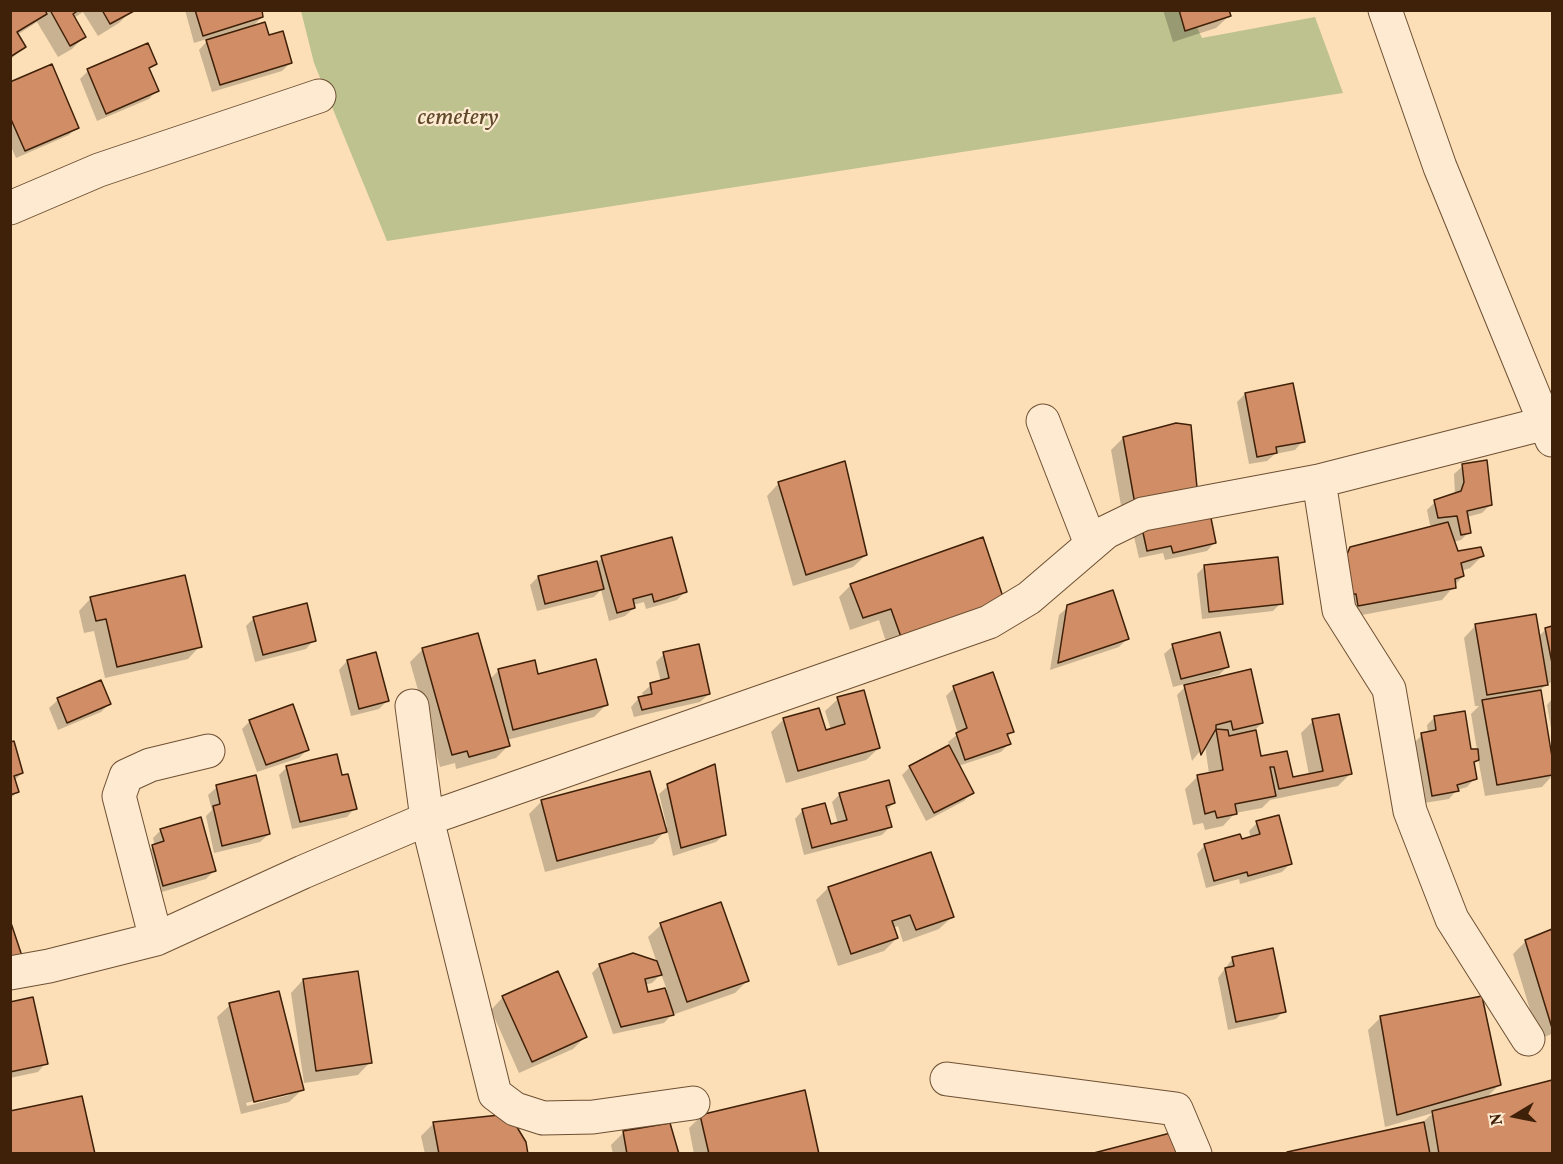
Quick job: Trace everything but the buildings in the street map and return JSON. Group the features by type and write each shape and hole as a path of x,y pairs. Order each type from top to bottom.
{"street":[{"path":"10,973 49,966 156,939 427,819 989,622 1029,597 1106,532 1143,514 1319,481 1549,431 1440,167 1385,10"},
{"path":"10,208 99,170 319,96"},
{"path":"1043,421 1090,544"},
{"path":"1319,481 1339,610 1389,689 1410,811 1452,919 1528,1039"},
{"path":"412,706 427,819 495,1094 515,1109 543,1118 593,1117 693,1103"},
{"path":"156,939 119,796 126,776 150,765 208,751"},
{"path":"947,1078 1176,1109 1195,1154"}],"green space":[{"name":"cemetery","path":"1189,10 1202,38 1315,17 1343,93 387,241 314,63 301,11"}]}
